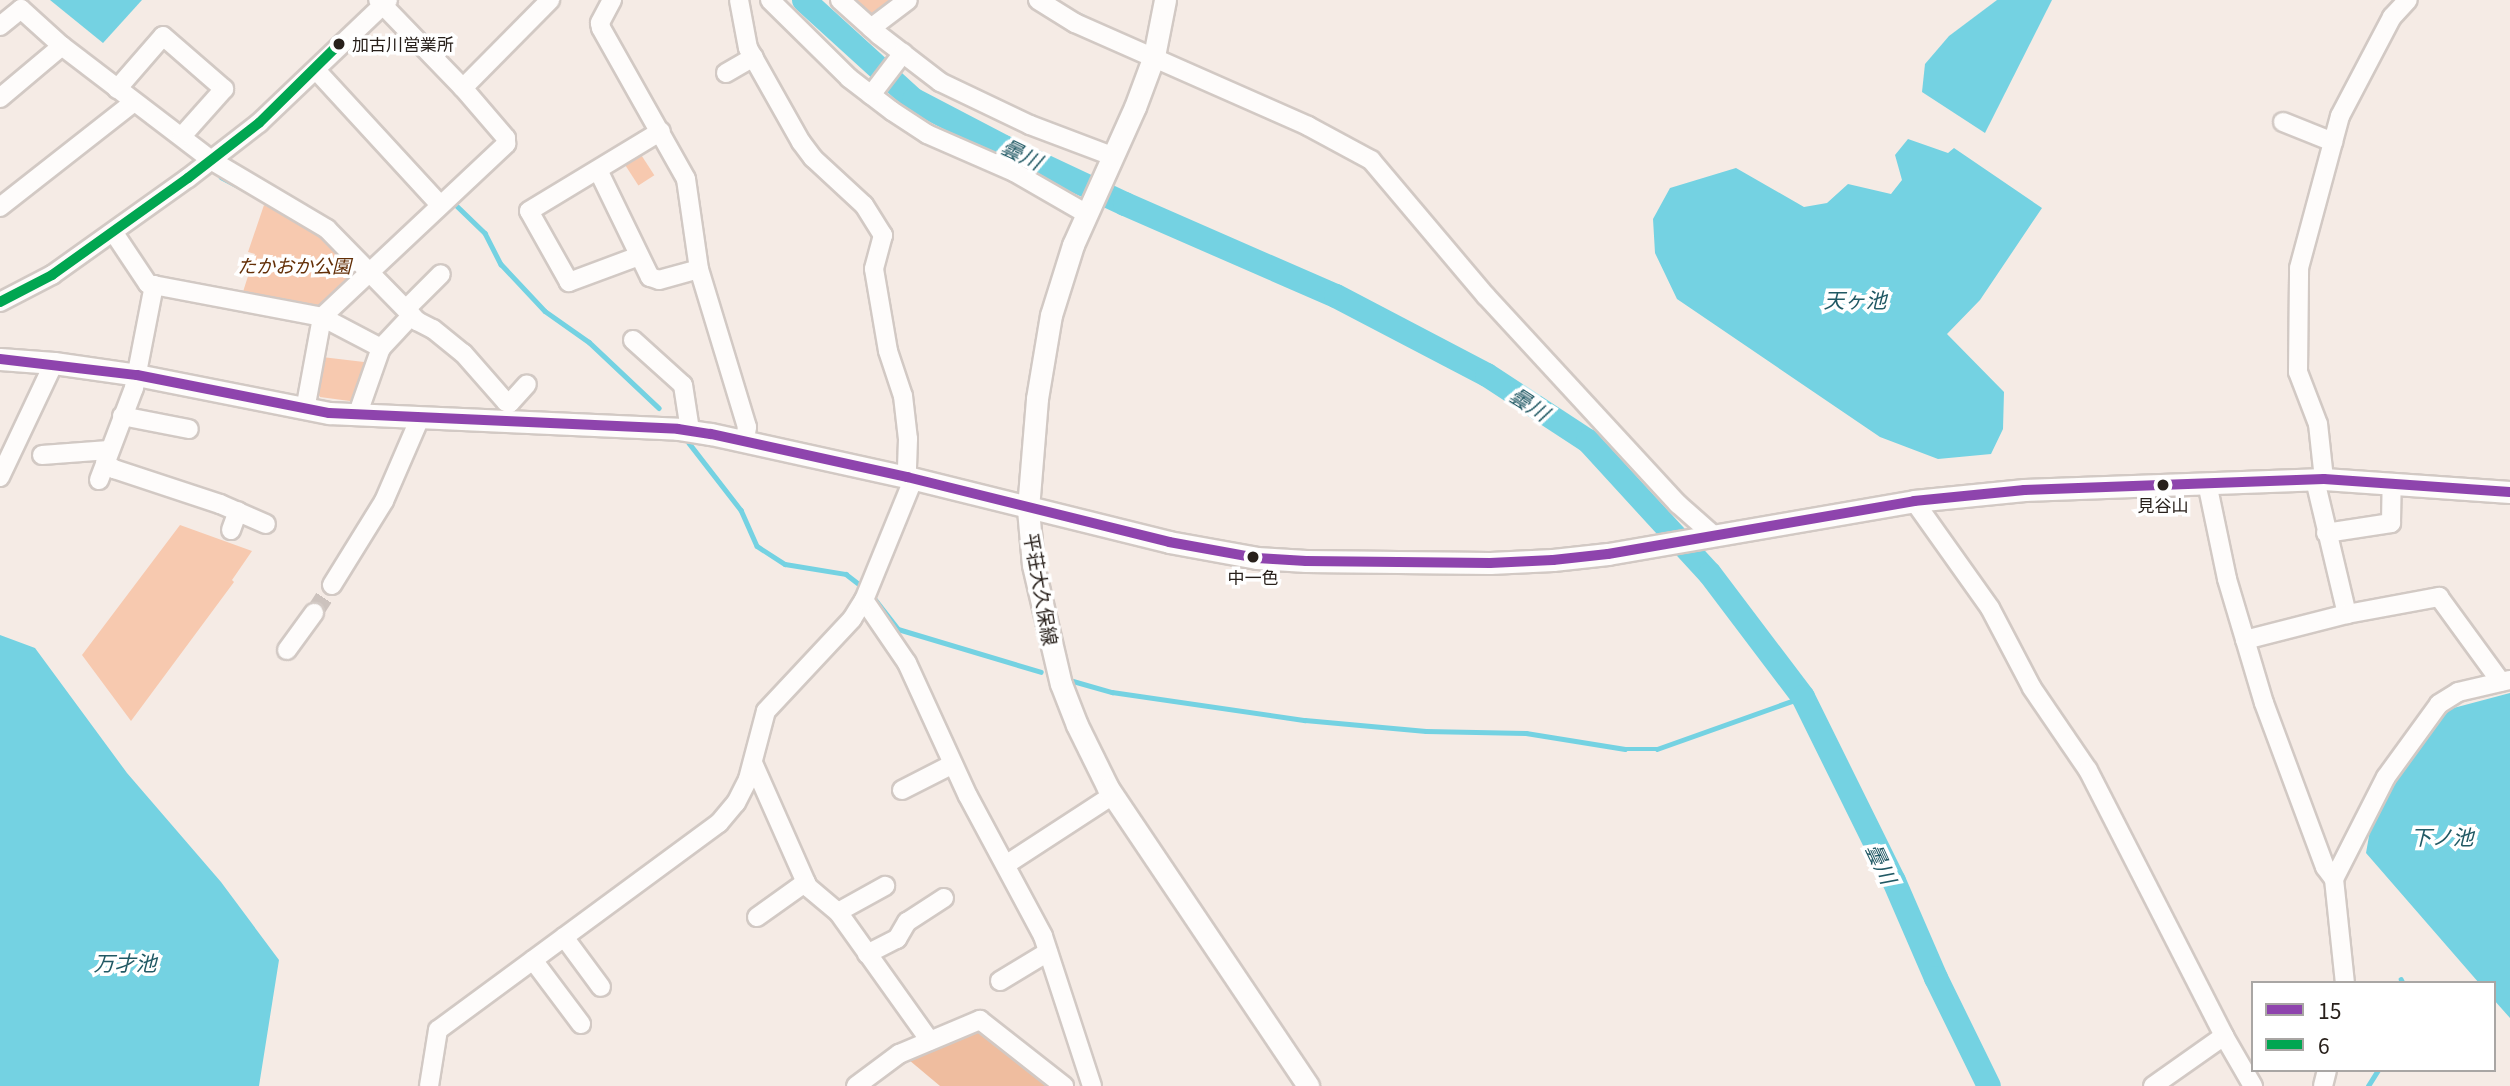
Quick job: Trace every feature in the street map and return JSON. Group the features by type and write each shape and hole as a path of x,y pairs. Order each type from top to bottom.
{"main road":[{"name":"平荘大久保線","path":"1164,0 1153,56 1073,245 1051,315 1037,398 1028,509 1033,565 1061,684 1077,725 1113,795 1308,1086"},
{"path":"0,359 54,362 137,375 305,410 357,416 690,430 910,478 1028,509 1206,550 1257,558 1306,561 1490,563 1553,560 1971,493 2320,480 2510,492"}],"street":[{"path":"463,88 550,0"},
{"path":"612,0 603,15 601,28 662,131 686,179 699,269 747,427 745,440"},
{"path":"429,1086 438,1030 719,823 736,803 753,763 766,711 852,619 864,600 910,478 903,396 888,351 874,269 883,235 864,205 813,158 748,48 739,0"},
{"path":"770,0 849,78 927,134 1014,172 1088,211"},
{"path":"840,0 940,82 965,96 1110,159"},
{"path":"871,28 908,0"},
{"path":"1038,0 1075,23 1308,126 1371,160 1486,296 1678,504 1713,535"},
{"path":"2347,614 2326,533 2320,480 2318,424 2298,372 2299,268 2340,116 2392,17 2408,0"},
{"path":"0,302 51,275 114,233 259,123 316,70 383,1 463,88 506,138 506,144 322,317 305,410"},
{"path":"0,26 21,9 62,46 211,160 327,229 409,312 463,354 506,402 510,403 527,384"},
{"path":"117,89 163,36 224,89 183,136"},
{"path":"0,98 62,46"},
{"path":"871,95 903,53"},
{"path":"726,73 754,57"},
{"path":"316,70 440,205"},
{"path":"0,207 134,102"},
{"path":"2283,121 2333,142"},
{"path":"639,256 569,282 528,211 662,131"},
{"path":"598,170 650,277 659,280 699,269"},
{"path":"114,233 148,284 322,317 380,348"},
{"path":"357,416 363,390 380,348 441,274"},
{"path":"104,464 137,375 154,285"},
{"path":"634,340 683,385 690,430"},
{"path":"0,477 54,362"},
{"path":"122,416 190,429"},
{"path":"332,585 384,501 420,418"},
{"path":"42,455 104,464 238,511 266,524"},
{"path":"2207,483 2227,579 2264,704 2325,867 2334,879 2345,981"},
{"path":"2326,533 2391,523 2392,484"},
{"path":"1914,501 1990,608 2032,688 2088,770 2224,1036 2253,1086"},
{"path":"231,530 238,511"},
{"path":"2245,640 2347,614 2439,597 2506,681 2458,692 2439,704 2386,777 2334,879"},
{"path":"856,1086 899,1054 980,1020 1065,1086 1090,1080 1048,952 1007,864 953,764 907,663 864,600"},
{"path":"287,650 313,613"},
{"path":"753,763 806,881 838,912 930,1041"},
{"path":"902,790 953,764"},
{"path":"1007,864 1113,795"},
{"path":"757,917 806,881"},
{"path":"838,912 885,886"},
{"path":"867,954 897,939 907,922 944,898"},
{"path":"564,937 601,987"},
{"path":"1000,981 1048,952"},
{"path":"533,960 581,1024"},
{"path":"2153,1086 2224,1036"}],"green space":[{"path":"845,0 888,0 894,8 873,23"},
{"path":"638,150 654,175 638,186 622,160"},
{"name":"たかおか公園","path":"264,205 322,235 358,273 323,307 315,309 242,295 255,254 248,252"},
{"path":"322,357 364,362 368,366 357,402 320,397 315,389"},
{"path":"180,525 252,551 232,580 234,582 131,721 82,655"}],"shaded area":[{"path":"971,1029 990,1033 1055,1086 940,1086 909,1060 912,1051"}],"water":[{"path":"50,0 142,0 103,43"},
{"path":"1997,0 2052,0 1985,133 1922,92 1925,64 1949,36"},
{"name":"天ヶ池","path":"1908,139 1948,153 1954,148 2042,208 1980,300 1947,334 2004,392 2003,429 1991,454 1938,459 1880,437 1677,299 1655,253 1653,219 1670,188 1736,168 1804,207 1827,203 1848,184 1891,194 1902,180 1895,155"},
{"name":"万才池","path":"0,635 35,648 127,773 221,882 279,960 259,1086 0,1086"},
{"name":"下ノ池","path":"2510,693 2510,1018 2496,1002 2496,981 2477,981 2366,853 2372,819 2424,737 2446,710"}],"waterway":[{"name":"曇川","path":"804,0 914,100 1004,147 1125,204 1336,296 1487,375 1588,441 1710,574 1803,697 1894,881 1936,978 1989,1086"},
{"path":"1067,9 1084,17"},
{"path":"221,177 245,190"},
{"path":"455,204 485,233 501,264 545,311 589,342 659,408"},
{"path":"689,443 741,510 757,546 785,564 846,574 860,585"},
{"path":"874,598 898,629 1041,672"},
{"path":"1073,681 1112,692 1305,720 1426,731 1526,733 1625,749 1657,749 1803,697"},
{"path":"2368,1086 2377,1072"}],"tunnel":[{"path":"314,613 332,585"}],"transit line":[{"name":"6","path":"0,302 52,275 188,178 259,123 339,44"},
{"name":"15","path":"0,359 137,375 329,413 678,429 711,434 907,477 1169,542 1257,558 1306,561 1490,563 1553,560 1608,554 1914,501 2024,490 2324,479 2510,492"}],"place":[{"name":"加古川営業所","path":"339,44"},
{"name":"見谷山","path":"2163,485"},
{"name":"中一色","path":"1253,557"}]}
